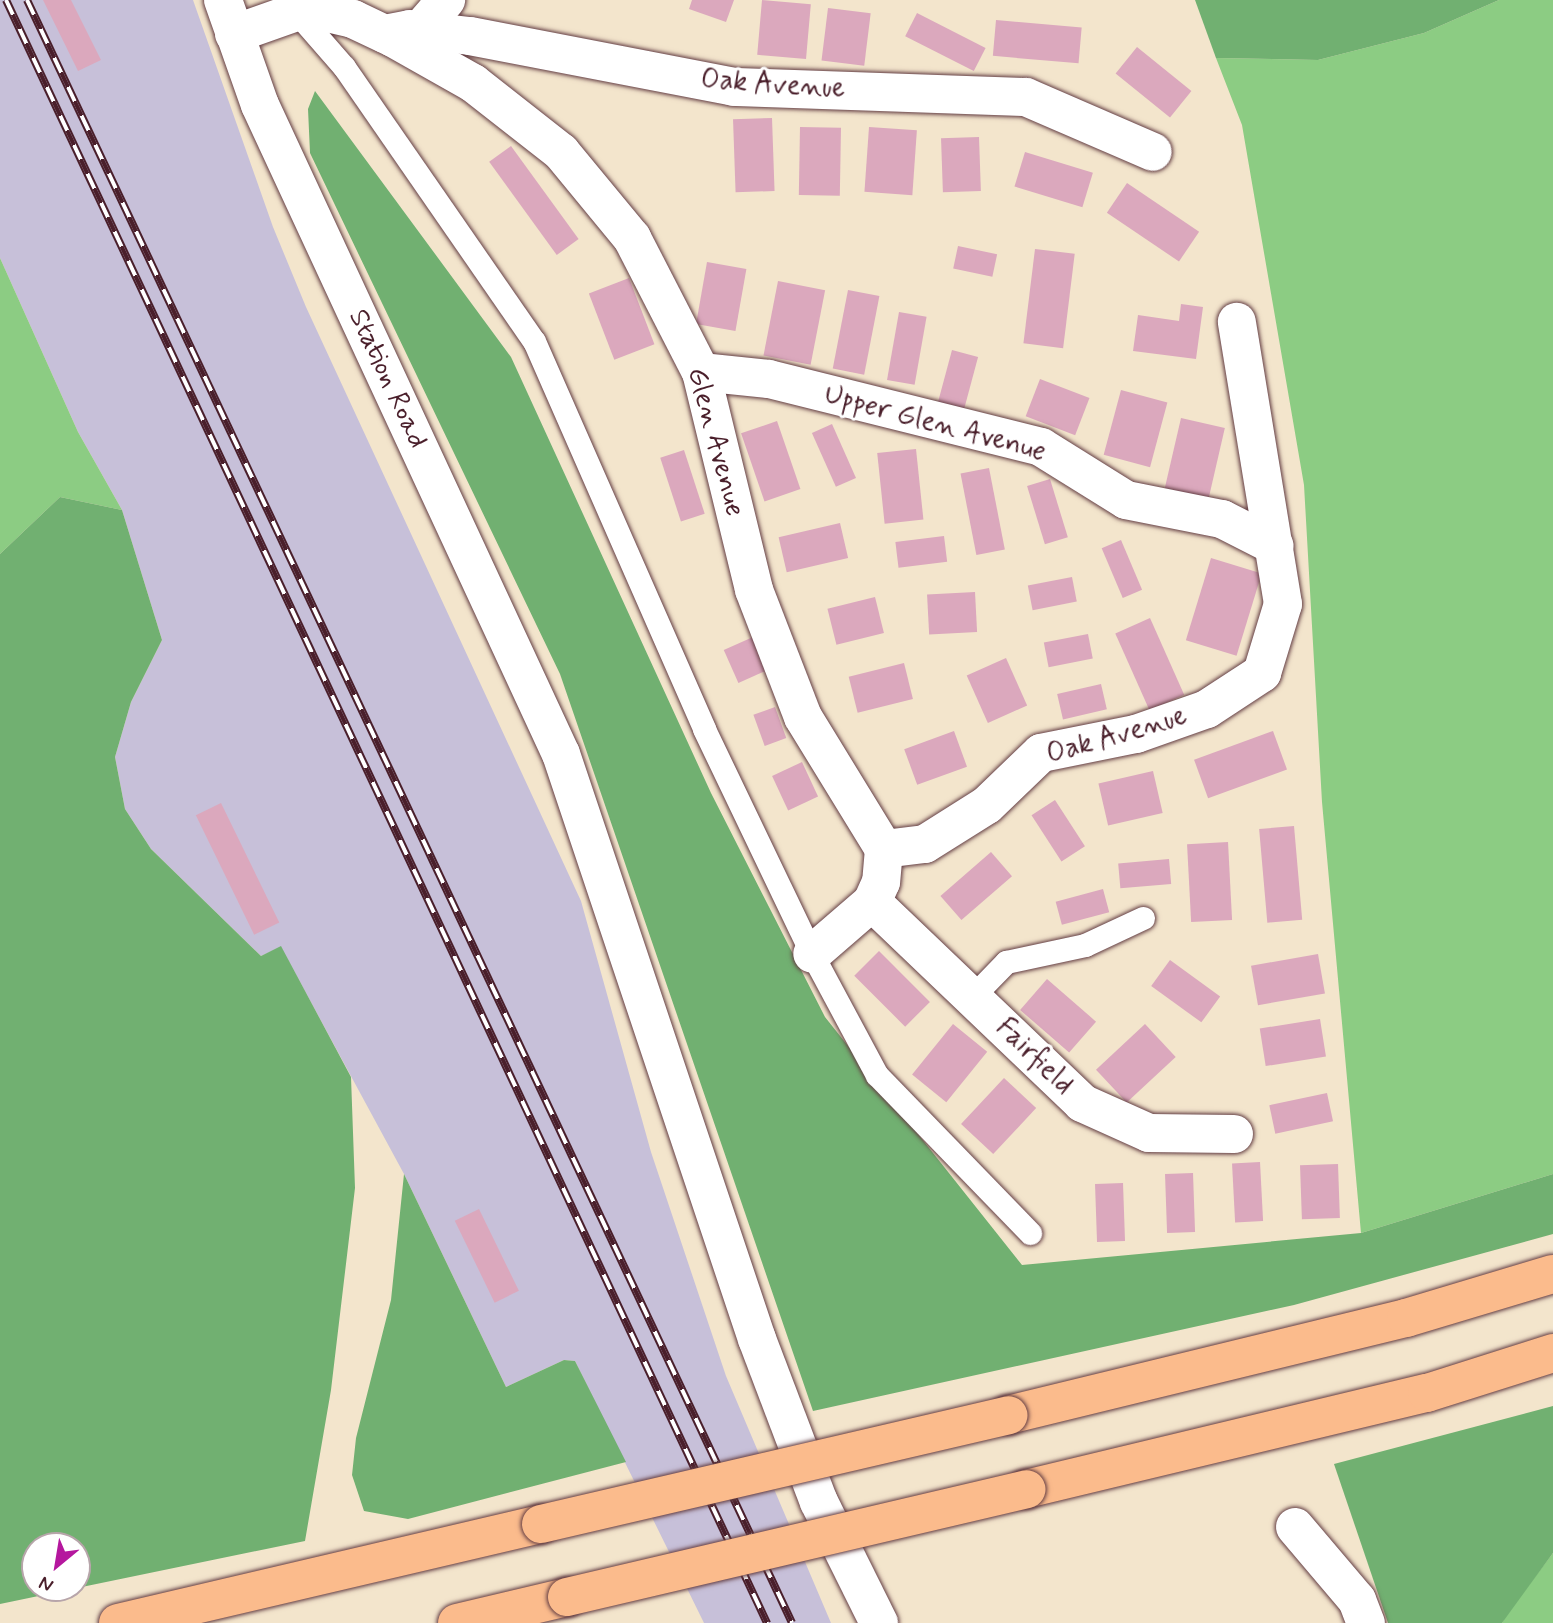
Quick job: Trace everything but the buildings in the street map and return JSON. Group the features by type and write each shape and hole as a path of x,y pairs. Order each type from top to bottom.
{"highway":[{"path":"118,1623 1008,1415 1406,1318 1553,1274"},
{"path":"457,1623 1427,1393 1553,1353"}],"street":[{"path":"403,32 446,0"},
{"name":"Glen Avenue","path":"228,17 296,12 353,19 403,32 561,152 632,238 701,372 754,590 803,717 884,849"},
{"name":"Station Road","path":"228,17 260,105 561,754 757,1339 819,1502 879,1623"},
{"name":"Oak Avenue","path":"403,32 470,36 734,87 1026,97 1153,152"},
{"name":"Oak Avenue","path":"884,849 925,844 987,805 1041,753 1136,734 1207,709 1262,673 1283,604 1237,322"},
{"name":"Upper Glen Avenue","path":"701,372 769,379 1041,447 1126,499 1222,519 1275,546"},
{"path":"812,954 872,902 881,882 884,849"},
{"name":"Fairfield","path":"872,902 1082,1103 1149,1133 1234,1133"},
{"path":"1295,1527 1357,1600 1366,1623"}],"lane":[{"path":"296,12 344,67 534,341 704,729 812,954 877,1075 1030,1233"},
{"path":"972,997 1006,962 1085,945 1143,918"}],"shaded area":[{"path":"0,0 193,0 273,227 306,307 581,901 651,1152 726,1376 831,1623 704,1623 575,1361 564,1360 506,1387 404,1174 281,947 261,956 151,849 125,809 115,757 131,702 162,640 122,510 78,432 0,258"}],"green space":[{"path":"1195,0 1499,0 1424,33 1318,60 1216,58"},
{"path":"1499,0 1553,0 1553,1174 1361,1233 1322,802 1304,485 1242,125 1216,58 1318,60 1424,33"},
{"path":"315,91 511,357 711,793 825,1017 1022,1265 1361,1233 1553,1174 1553,1234 1294,1305 813,1411 560,674 310,153 308,109"},
{"path":"0,258 78,432 122,510 60,497 0,554"},
{"path":"60,497 122,510 162,640 131,702 115,757 125,809 151,849 261,956 281,946 351,1077 355,1188 331,1390 305,1541 91,1585 91,1532 21,1532 21,1600 0,1604 0,554"},
{"path":"404,1174 506,1387 564,1360 575,1361 626,1462 408,1519 364,1511 352,1475 356,1438 391,1300"},
{"path":"1553,1406 1553,1553 1502,1623 1388,1623 1334,1464"},
{"path":"1553,1553 1553,1623 1502,1623 1506,1615"}],"railway":[{"path":"6,0 767,1623"},
{"path":"27,0 792,1623"}]}
